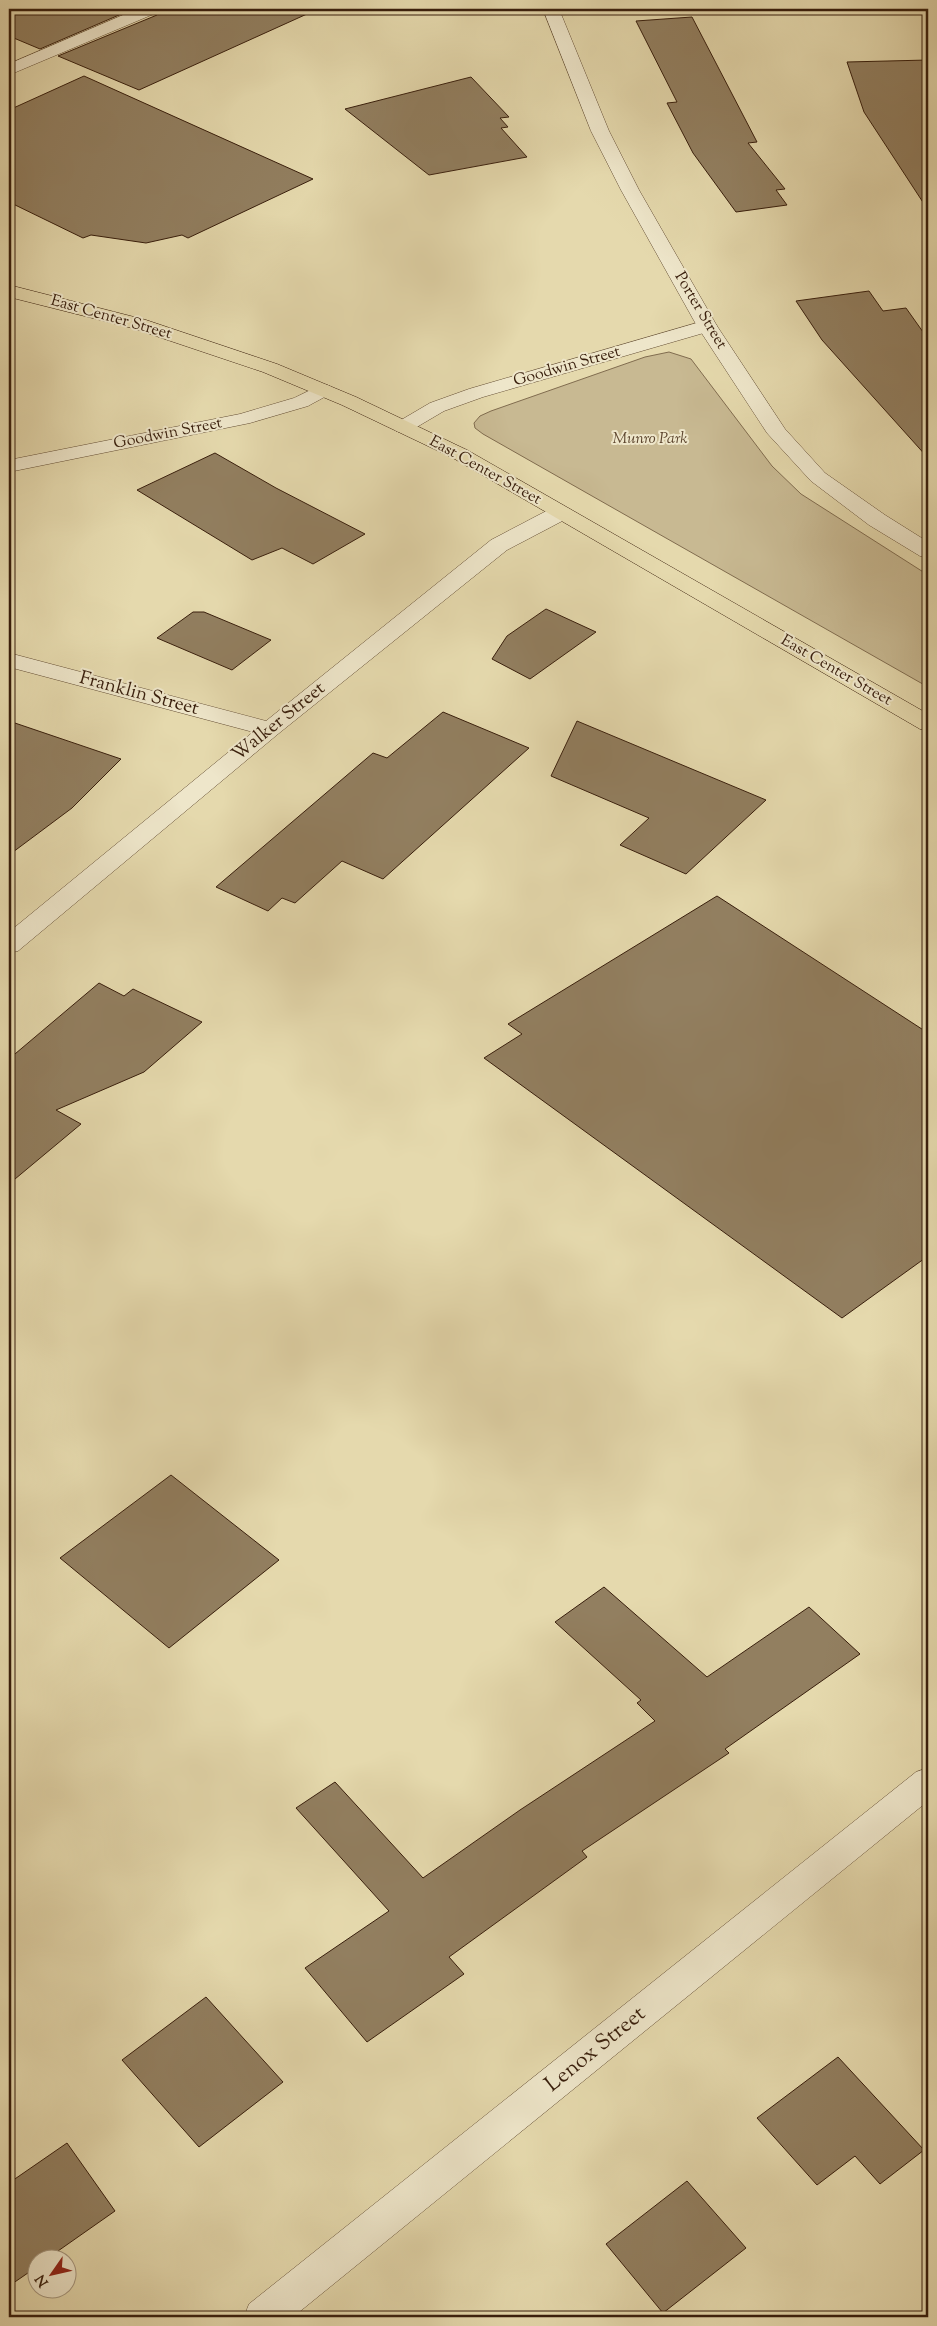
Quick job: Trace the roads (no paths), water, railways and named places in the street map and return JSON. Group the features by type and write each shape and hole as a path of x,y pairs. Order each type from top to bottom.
{"main road":[{"name":"East Center Street","path":"9,291 139,324 270,368 403,427 460,454 928,724"}],"street":[{"path":"9,70 150,9"},
{"name":"Porter Street","path":"551,9 600,131 630,190 707,326 777,433 818,477 878,520 928,551"},
{"name":"Goodwin Street","path":"403,427 437,407 476,393 707,326"},
{"name":"Goodwin Street","path":"9,466 243,419 302,402 323,390"},
{"name":"Walker Street","path":"9,945 270,729 499,545 560,513"},
{"name":"Franklin Street","path":"9,660 270,729"},
{"name":"Lenox Street","path":"263,2317 928,1782"}],"park label":[{"name":"Munro Park","path":"650,439"}]}
